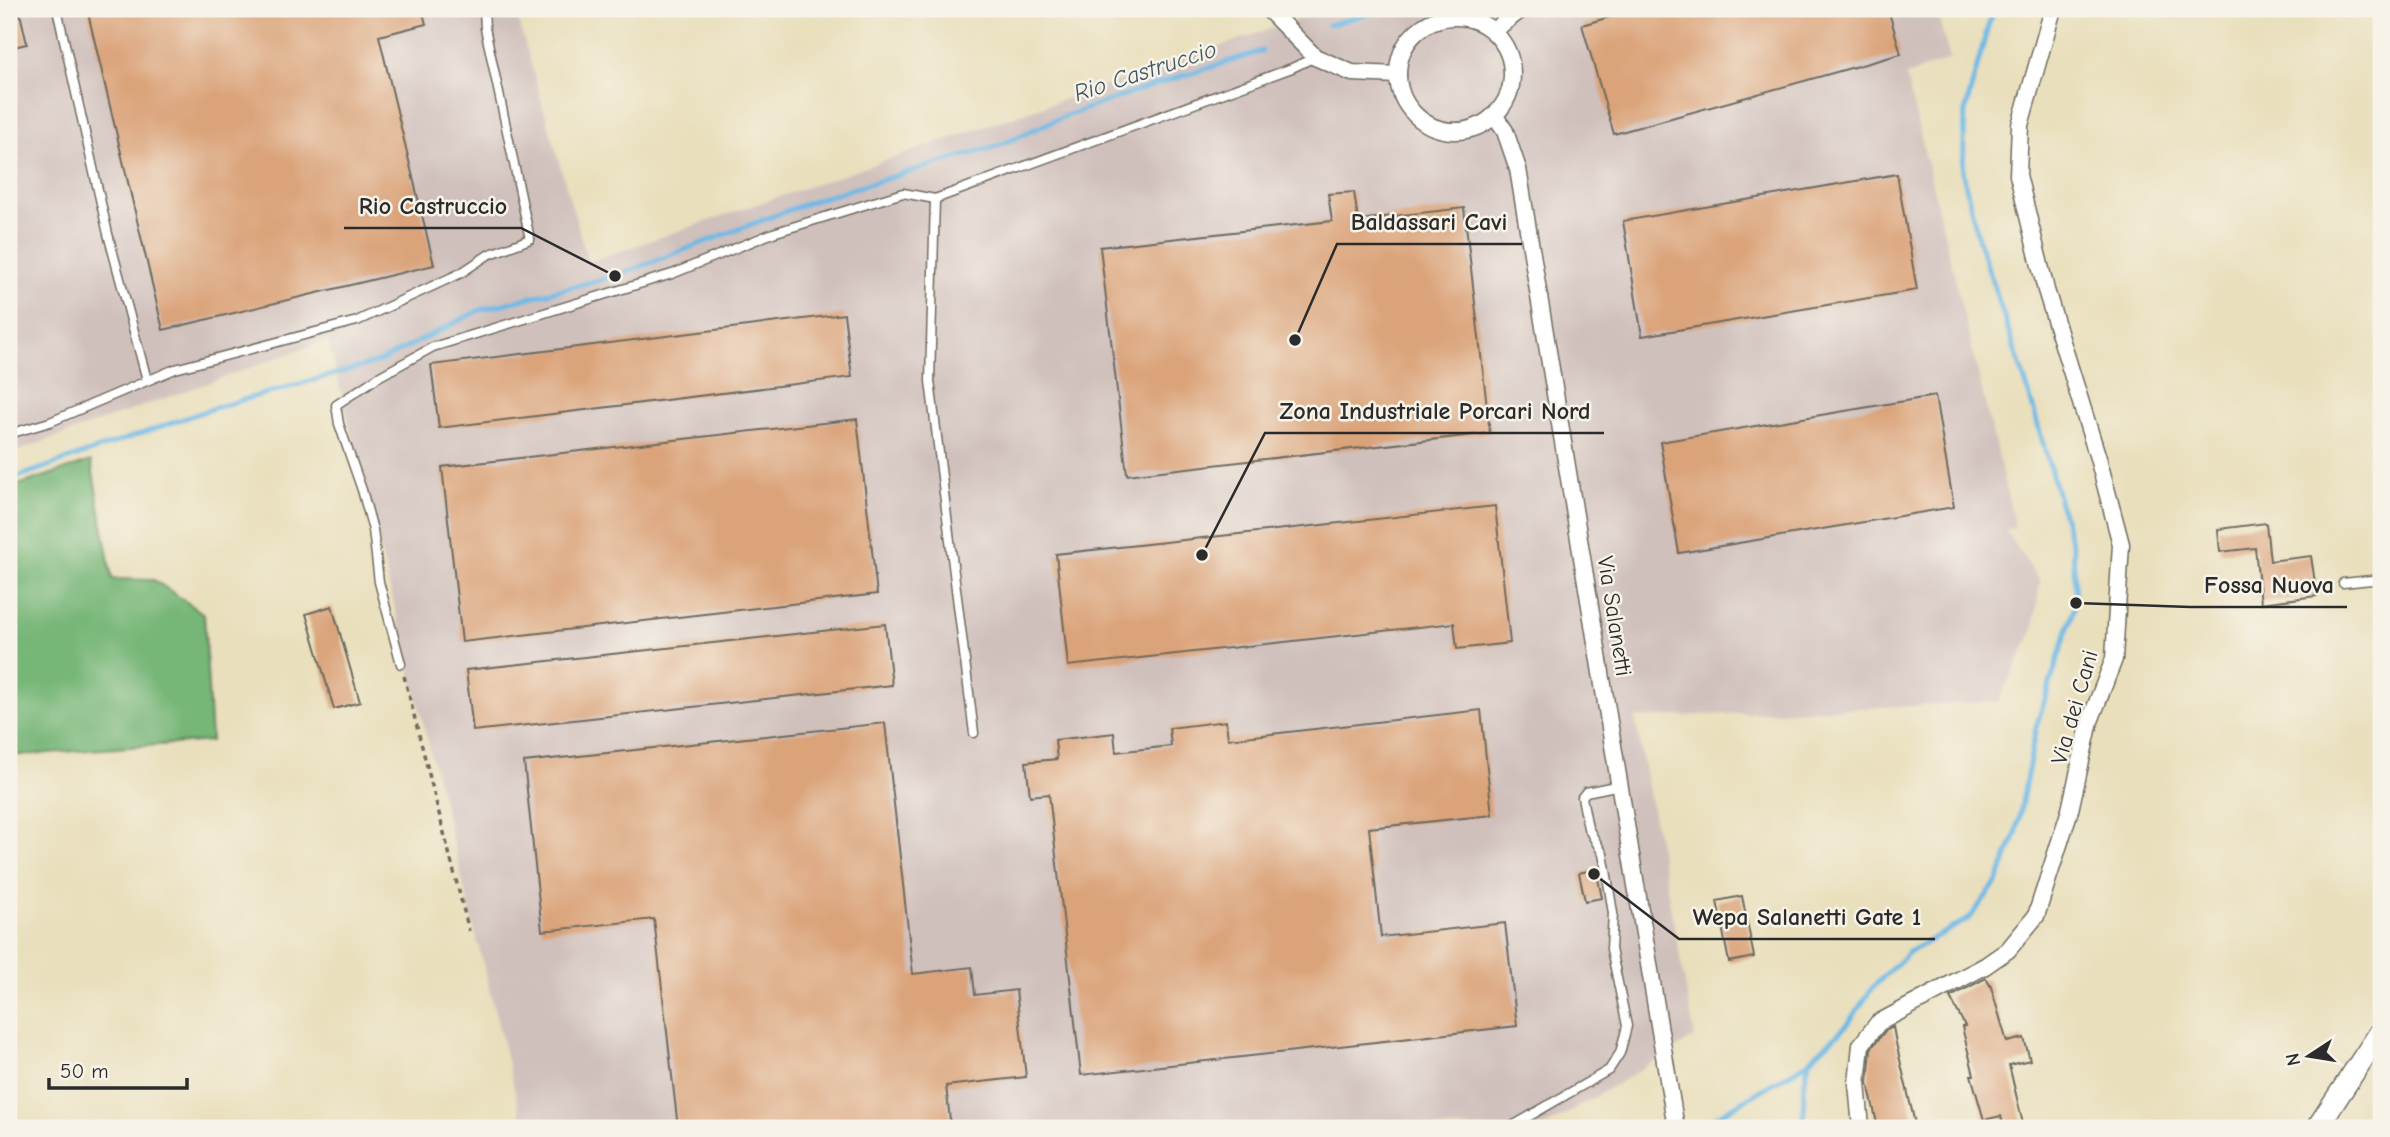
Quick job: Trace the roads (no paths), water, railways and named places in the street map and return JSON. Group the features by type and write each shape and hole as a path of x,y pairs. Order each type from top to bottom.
{"main road":[{"path":"2316,1128 2381,1031"}],"street":[{"path":"1268,9 1315,57 1352,73 1398,75"},
{"path":"1493,32 1522,9"},
{"name":"Via dei Cani","path":"1861,1128 1857,1083 1861,1045 1878,1023 1984,966 2008,950 2036,916 2070,810 2090,722 2113,659 2121,544 2098,458 2046,290 2018,175 2020,125 2053,9"},
{"path":"1459,17 1477,21 1493,32 1505,46 1511,64 1511,82 1506,100 1494,115 1479,126 1461,131 1442,130 1425,122 1410,110 1401,93 1398,75 1401,56 1409,40 1423,27 1440,19 1459,17"},
{"name":"Via Salanetti","path":"1494,115 1505,131 1518,169 1676,1128"}],"lane":[{"path":"57,9 108,234 147,380"},
{"path":"9,434 50,422 175,369 357,321 461,273 488,255 530,239 485,28 484,9"},
{"path":"401,664 379,582 373,530 339,424 337,405 380,376 433,346 671,274 773,233 903,193 935,199 1292,68 1315,57"},
{"path":"935,199 930,381 975,733"},
{"path":"2343,583 2381,579"},
{"path":"1508,1128 1609,1070 1620,1054 1627,1026 1611,949 1612,913 1608,883 1603,854 1588,828 1582,797 1586,792 1620,785"}],"waterway":[{"name":"Rio Castruccio","path":"1328,25 1385,9"},
{"path":"1804,1128 1804,1085 1809,1061 1847,1025 1873,987 1909,952 1970,918 1998,880 2016,834 2036,727 2076,603 2073,549 2028,390 1978,238 1963,173 1965,112 1991,15 1995,9"},
{"name":"Rio Castruccio","path":"9,480 214,408 378,362 480,310 615,276 821,198 997,146 1060,118 1262,51"},
{"path":"1697,1128 1809,1062"}],"place":[{"name":"Rio Castruccio","path":"615,276"},
{"name":"Baldassari Cavi","path":"1295,340"},
{"name":"Zona Industriale Porcari Nord","path":"1202,555"},
{"name":"Fossa Nuova","path":"2076,603"},
{"name":"Wepa Salanetti Gate 1","path":"1594,874"}]}
